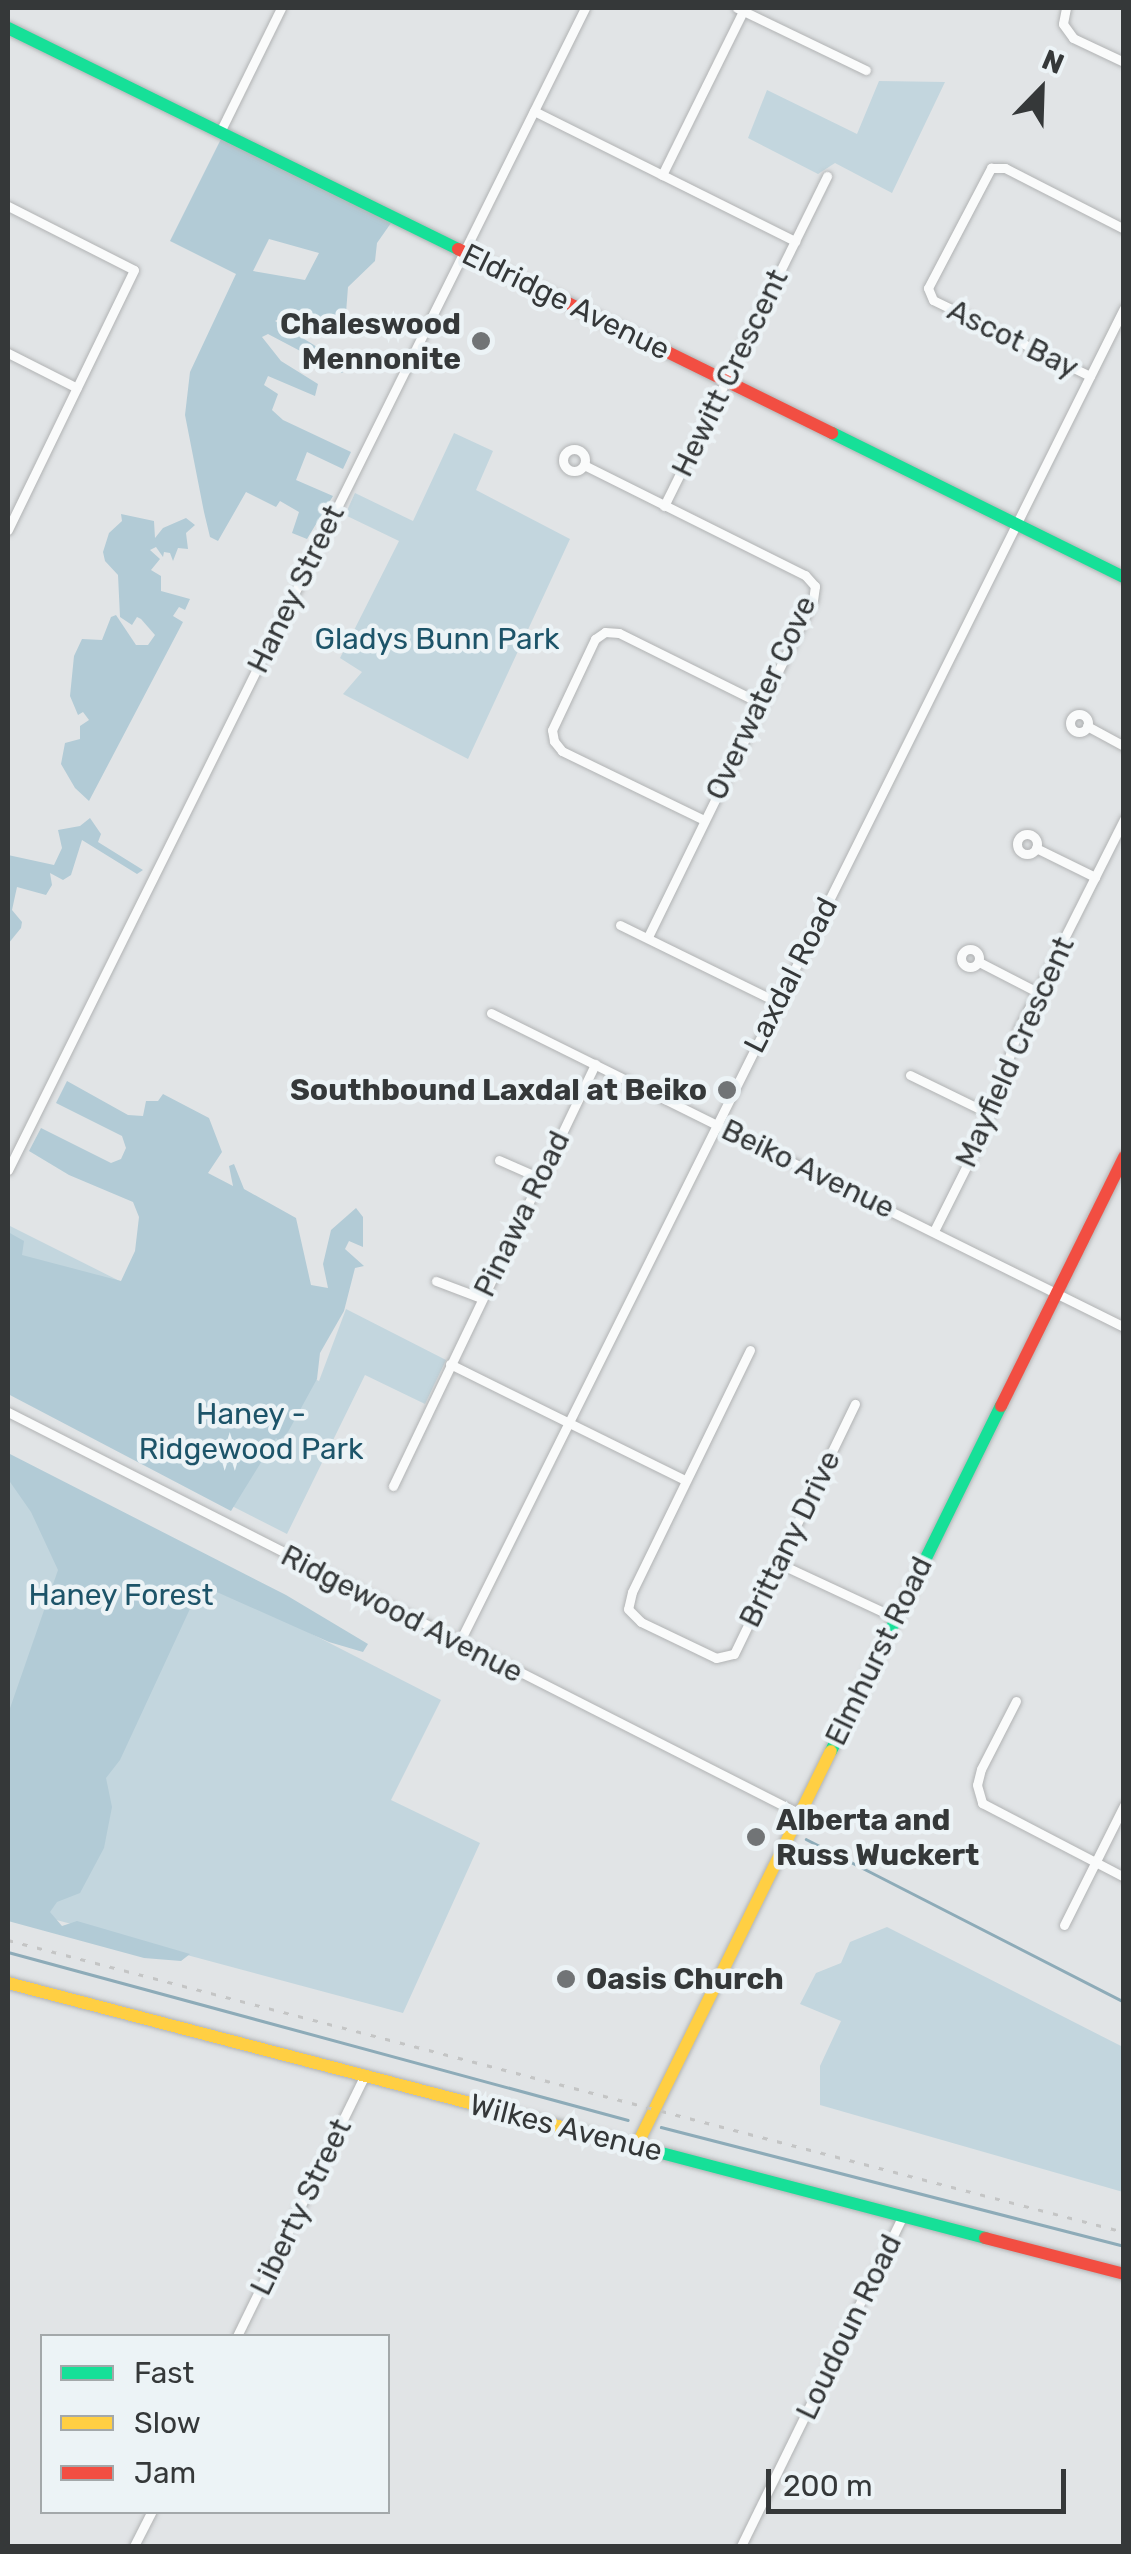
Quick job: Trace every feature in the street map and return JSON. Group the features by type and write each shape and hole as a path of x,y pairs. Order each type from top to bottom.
{"street":[{"path":"220,132 281,8"},
{"name":"Haney Street","path":"8,1170 585,8"},
{"path":"1066,8 1063,24 1073,38 1124,62"},
{"path":"662,175 740,9 866,70"},
{"name":"Eldridge Avenue","path":"8,28 1124,577"},
{"name":"Hewitt Crescent","path":"534,111 795,241"},
{"name":"Ascot Bay","path":"1090,376 933,300 928,288 983,175 991,168 1005,168 1124,229"},
{"name":"Hewitt Crescent","path":"664,506 828,176"},
{"path":"8,206 134,270 8,530"},
{"name":"Laxdal Road","path":"460,1643 1124,308"},
{"path":"8,353 77,388"},
{"name":"Overwater Cove","path":"584,465 805,576 815,586 813,600 648,936"},
{"path":"704,820 562,751 554,741 552,730 595,640 606,632 619,632 762,704"},
{"path":"1087,726 1124,746"},
{"name":"Mayfield Crescent","path":"934,1231 990,1114 1020,1028 1124,819"},
{"path":"1036,848 1095,877"},
{"path":"620,925 777,1002"},
{"path":"979,962 1037,992"},
{"name":"Beiko Avenue","path":"491,1013 1124,1327"},
{"name":"Pinawa Road","path":"393,1486 595,1064"},
{"path":"910,1076 990,1114"},
{"name":"Elmhurst Road","path":"637,2146 1124,1157"},
{"path":"500,1160 540,1178"},
{"path":"436,1280 481,1298"},
{"name":"Brittany Drive","path":"750,1350 632,1592 632,1615 704,1654 727,1658 740,1644 856,1404"},
{"path":"450,1364 685,1480"},
{"name":"Ridgewood Avenue","path":"8,1412 798,1813"},
{"path":"778,1563 896,1618"},
{"path":"1016,1701 981,1769 977,1786 982,1803 1124,1877"},
{"path":"1064,1925 1124,1806"},
{"name":"Wilkes Avenue","path":"8,1983 1124,2274"},
{"name":"Liberty Street","path":"238,2334 364,2077"},
{"name":"Loudoun Road","path":"741,2546 904,2216"},
{"path":"134,2546 150,2514"}],"green space":[{"path":"879,81 945,82 892,193 835,163 818,174 748,138 767,90 857,134"},
{"path":"223,135 391,223 377,243 375,261 348,287 346,313 333,328 302,314 288,313 275,321 348,366 342,373 268,334 262,337 281,361 318,384 315,396 268,376 264,385 278,394 272,410 283,420 351,452 343,469 307,452 296,480 333,496 307,539 292,533 299,512 280,501 276,507 246,492 218,541 210,537 185,415 190,372 236,274 170,241","holes":["269,239 319,253 305,280 253,271"]},
{"name":"Gladys Bunn Park","path":"454,433 493,451 476,490 570,539 468,759 343,694 362,672 340,658 399,541 345,515 355,493 413,521"},
{"path":"121,514 154,521 155,538 163,528 186,518 195,525 186,533 188,549 178,548 173,561 170,553 164,552 163,557 156,547 150,550 160,559 151,570 161,576 161,591 190,599 185,610 179,607 173,616 183,622 89,801 75,788 61,764 65,743 80,739 80,726 89,720 83,712 78,715 70,696 74,656 82,639 102,640 111,617 116,615 136,645 148,645 155,635 141,619 137,617 132,625 120,617 118,575 105,561 103,552 109,533 122,521"},
{"path":"90,818 101,834 98,842 143,870 137,874 82,840 71,875 63,880 50,873 52,885 46,895 17,887 12,910 22,922 8,944 8,855 54,865 62,848 58,830 80,826"},
{"path":"67,1081 128,1115 143,1116 146,1101 158,1101 163,1094 209,1118 222,1152 208,1173 233,1186 229,1166 234,1164 244,1189 296,1218 311,1285 328,1288 323,1264 331,1230 356,1208 363,1217 363,1247 349,1241 345,1249 364,1266 355,1268 344,1311 320,1353 317,1379 288,1432 279,1441 276,1438 231,1511 8,1394 8,1232 24,1241 22,1255 121,1281 135,1251 139,1217 133,1202 69,1175 29,1151 41,1128 111,1163 121,1159 126,1148 122,1136 56,1103"},
{"name":"Haney - Ridgewood Park","path":"8,1225 319,1381 346,1309 446,1360 425,1404 365,1375 287,1534 8,1392"},
{"name":"Haney Forest","path":"8,1453 286,1595 368,1644 363,1652 329,1642 201,1585 120,1760 106,1778 112,1807 104,1848 80,1893 57,1902 50,1912 62,1926 77,1921 190,1954 181,1961 144,1958 8,1921 8,1714 58,1570 31,1512 8,1479"},
{"path":"8,1479 441,1700 391,1800 480,1843 403,2013 8,1907"},
{"path":"887,1927 1123,2047 1123,2192 820,2105 820,2066 841,2021 800,2004 816,1973 841,1963 850,1942"}],"waterway":[{"path":"806,1839 1124,2002"},
{"path":"8,1952 628,2120"},
{"path":"661,2127 1124,2246"}],"railway":[{"path":"8,1940 1124,2232"}],"traffic: fast":[{"path":"8,28 458,249"},
{"path":"832,433 1124,577"},
{"path":"831,1751 1001,1406"},
{"path":"612,2140 985,2238"}],"traffic: slow":[{"path":"637,2145 831,1751"},
{"path":"8,1983 612,2140"}],"traffic: jam":[{"path":"458,249 832,433"},
{"path":"1001,1406 1124,1157"},
{"path":"985,2238 1124,2274"}],"place":[{"name":"Chaleswood Mennonite","path":"481,341"},
{"name":"Southbound Laxdal at Beiko","path":"727,1090"},
{"name":"Alberta and Russ Wuckert","path":"756,1837"},
{"name":"Oasis Church","path":"566,1979"}]}
